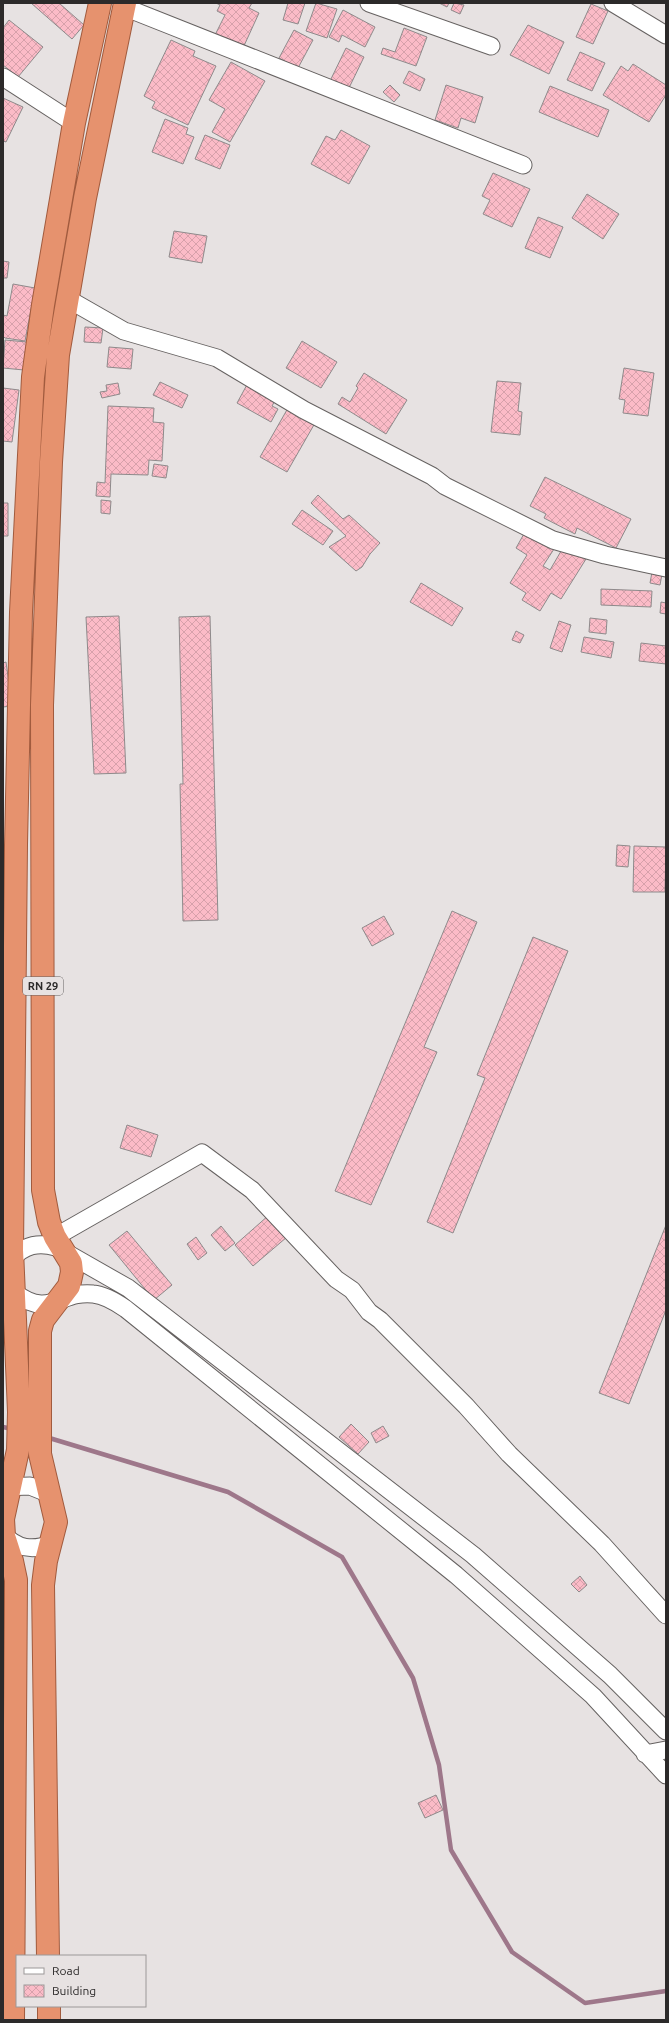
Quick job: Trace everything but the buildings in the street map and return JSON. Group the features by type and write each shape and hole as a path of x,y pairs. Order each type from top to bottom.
{"highway":[{"name":"RN 29","path":"13,2020 9,1855 16,1580 12,1560 4,1535 4,1510 7,1487 18,1450 19,1412 12,1259 21,620 33,377 43,305 74,123 100,3"},
{"name":"RN 29","path":"48,1955 43,1585 46,1561 56,1522 40,1454 40,1331 43,1320 49,1310 58,1302 69,1286 72,1272 71,1263 59,1244 44,1206 42,1190 42,705 50,484 57,371 68,299 86,198 125,5"},
{"path":"48,2007 49,2020"}],"street":[{"path":"369,3 491,46"},
{"path":"613,3 666,34"},
{"path":"125,5 522,165"},
{"path":"3,77 74,123"},
{"path":"68,299 124,331 218,358 304,410 432,476 444,486 553,540 605,555 666,568"},
{"path":"12,1259 18,1253 32,1245 59,1244 202,1153 252,1190 336,1278 352,1290 369,1312 380,1320 466,1406 509,1454 602,1544 666,1615"},
{"path":"59,1244 128,1288 473,1555 610,1675 666,1730"},
{"path":"14,1292 30,1302 40,1304 58,1302 75,1295 93,1294 111,1299 126,1309 456,1575 593,1696 666,1775"},
{"path":"7,1487 30,1486 50,1494"},
{"path":"4,1535 12,1543 21,1547 32,1549 51,1544"},
{"path":"645,1754 666,1750"}],"waterway":[{"path":"3,1427 12,1429"},
{"path":"46,1437 228,1492 342,1557 413,1678 439,1765 451,1850 512,1952 585,2003 666,1991"}]}
